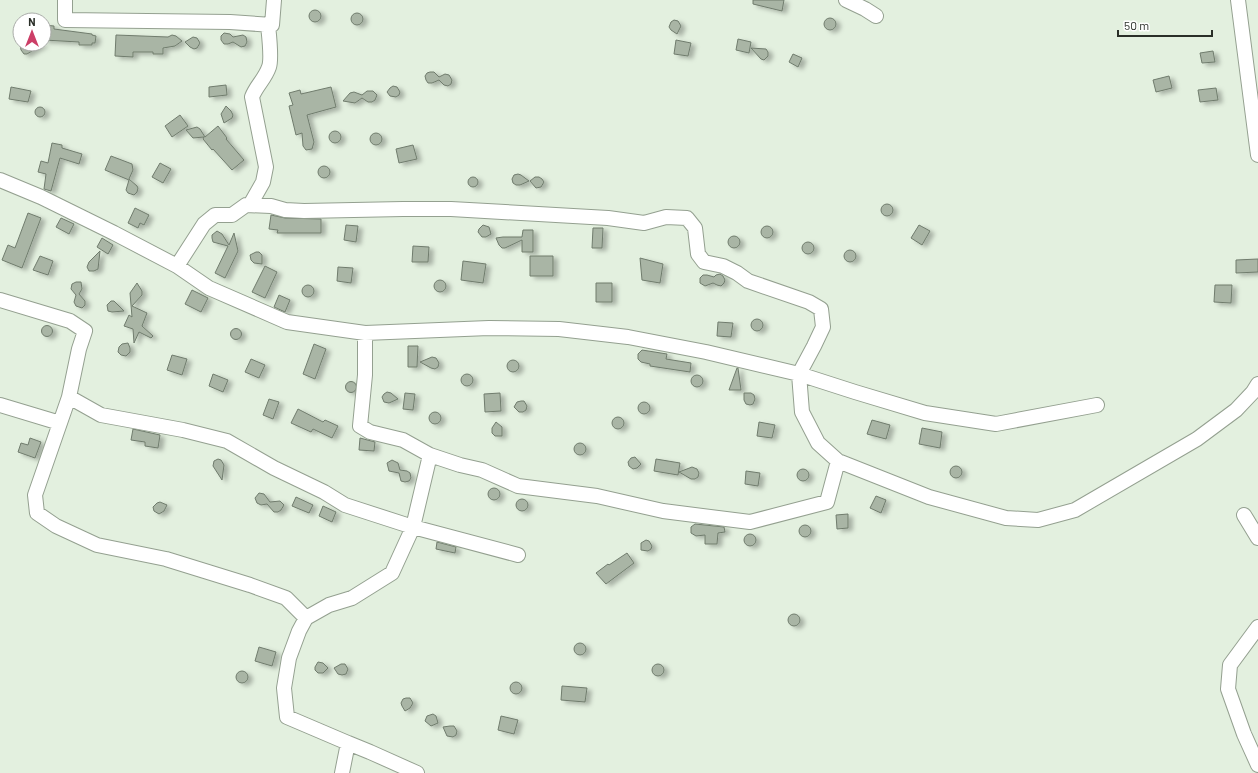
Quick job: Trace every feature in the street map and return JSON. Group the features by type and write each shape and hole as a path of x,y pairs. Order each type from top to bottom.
{"street":[{"path":"65,0 65,20 230,22 268,25 272,25 274,0"},
{"path":"846,0 876,16"},
{"path":"1238,0 1252,72 1258,155"},
{"path":"250,205 263,182 266,167 252,97 254,89 262,81 270,66 268,25"},
{"path":"0,180 41,197 178,266 209,288 287,322 365,332 489,328 560,329 628,337 706,352 799,374 925,413 996,424 1097,405"},
{"path":"178,266 204,224 215,215 232,215 246,205 271,206 285,210 304,211 451,209 608,218 644,223 666,217 687,218 695,228 698,254 704,262 723,266 737,273 748,281 809,302 821,309 823,327 799,374 802,412 818,443 838,461 929,497 1006,518 1038,520 1075,510 1197,439 1236,410 1253,392 1258,384"},
{"path":"0,300 70,321 85,331 79,349 69,397 36,495 37,512 56,526 97,545 166,559 250,585 286,598 306,618"},
{"path":"365,332 365,375 360,426 370,432 403,440 430,455 460,465 482,470 518,486 597,496 663,511 750,522 827,502 838,461"},
{"path":"69,397 101,415 183,430 227,441 274,468 324,492 345,505 413,527 518,554"},
{"path":"0,405 60,423"},
{"path":"417,773 287,717 284,688 289,658 299,631 306,618 329,604 352,598 392,573 413,527 430,455"},
{"path":"1244,516 1258,538"},
{"path":"1258,627 1230,665 1228,689 1244,734 1258,765"},
{"path":"342,773 348,743"}],"building":[{"path":"753,0 784,0 782,11 753,4"},
{"path":"315,10 319,12 321,16 319,20 315,22 311,20 309,16 311,12"},
{"path":"357,13 361,15 363,19 361,23 357,25 353,23 351,19 353,15"},
{"path":"830,18 834,20 836,24 834,28 830,30 826,28 824,24 826,20"},
{"path":"674,20 678,21 681,26 677,34 669,27 671,22"},
{"path":"52,26 54,26 54,29 92,34 96,36 95,43 92,43 92,45 79,45 79,42 52,40"},
{"path":"224,33 230,34 233,37 243,35 246,37 247,42 245,46 241,47 233,42 224,44 221,40 221,36"},
{"path":"116,35 168,37 172,35 176,36 182,41 175,46 163,48 163,54 153,54 153,52 133,52 133,57 115,56"},
{"path":"193,37 197,38 200,43 197,48 194,49 185,42"},
{"path":"738,39 751,42 749,53 736,50"},
{"path":"676,40 691,43 688,56 674,54"},
{"path":"751,48 766,49 768,56 764,60 761,59"},
{"path":"1213,51 1215,62 1202,63 1200,53"},
{"path":"22,52 30,52 27,54 24,54"},
{"path":"793,54 802,58 798,67 789,62"},
{"path":"430,72 434,72 439,77 445,74 449,75 452,80 451,84 448,86 444,85 439,80 428,83 425,76"},
{"path":"1169,76 1172,88 1156,92 1153,80"},
{"path":"226,85 227,95 209,97 209,87"},
{"path":"393,86 397,87 400,92 396,97 390,96 387,92"},
{"path":"11,87 31,91 28,102 9,99"},
{"path":"331,87 336,107 307,115 314,142 312,149 306,150 303,146 302,133 296,135 289,106 293,105 289,93 300,90 301,94"},
{"path":"1216,88 1218,100 1200,102 1198,90"},
{"path":"367,91 373,91 377,95 375,100 372,102 368,102 362,98 355,103 343,101 350,93 354,92 362,95"},
{"path":"226,106 233,115 232,118 224,123 221,114"},
{"path":"38,107 42,107 44,108 44,116 38,117 35,114 35,110"},
{"path":"180,115 188,126 172,137 165,126"},
{"path":"218,126 227,138 226,139 244,160 232,170 213,149 212,150 203,139 204,137 193,138 186,130 197,127 205,137"},
{"path":"335,131 339,133 341,137 339,141 335,143 331,141 329,137 331,133"},
{"path":"376,133 380,135 382,139 380,143 376,145 372,143 370,139 372,135"},
{"path":"52,143 62,145 62,148 82,154 79,164 60,158 51,191 44,189 46,174 38,172 41,161 48,163"},
{"path":"413,145 417,159 399,163 396,149"},
{"path":"111,156 132,164 133,170 129,179 138,188 134,195 128,193 126,190 129,180 105,170"},
{"path":"160,163 171,169 163,183 152,177"},
{"path":"324,166 328,168 330,172 328,176 324,178 320,176 318,172 320,168"},
{"path":"518,174 529,181 516,185 513,183 512,179 514,175"},
{"path":"471,177 475,177 477,178 477,186 471,187 468,184 468,180"},
{"path":"535,177 539,177 544,182 541,187 536,188 530,181"},
{"path":"887,204 891,206 893,210 891,214 887,216 883,214 881,210 883,206"},
{"path":"135,208 149,215 144,225 140,223 138,228 128,223"},
{"path":"28,213 41,218 22,268 2,260 8,245 15,248"},
{"path":"271,215 285,218 321,219 321,233 277,233 278,230 269,229"},
{"path":"61,218 74,224 69,234 56,227"},
{"path":"346,225 358,226 356,242 344,240"},
{"path":"483,225 489,227 491,234 486,237 482,237 478,232"},
{"path":"919,225 930,231 922,245 911,238"},
{"path":"767,226 771,228 773,232 771,236 767,238 763,236 761,232 763,228"},
{"path":"593,228 603,228 602,248 592,248"},
{"path":"523,230 533,230 533,252 522,252 522,240 505,248 502,248 499,245 496,238 522,237"},
{"path":"217,231 222,234 229,245 234,233 238,251 225,278 215,273 228,246 213,242 212,235"},
{"path":"734,236 738,238 740,242 738,246 734,248 730,246 728,242 730,238"},
{"path":"102,238 113,245 108,254 97,247"},
{"path":"808,242 812,244 814,248 812,252 808,254 804,252 802,248 804,244"},
{"path":"413,246 429,247 428,262 412,262"},
{"path":"850,250 854,252 856,256 854,260 850,262 846,260 844,256 846,252"},
{"path":"100,251 98,269 89,271 87,267 89,262"},
{"path":"259,252 262,255 262,264 254,263 251,260 250,255"},
{"path":"40,256 53,261 48,275 33,270"},
{"path":"530,256 553,256 553,276 530,276"},
{"path":"640,258 663,264 660,283 642,280"},
{"path":"1258,259 1258,272 1236,273 1236,260"},
{"path":"463,261 486,264 483,283 461,280"},
{"path":"265,266 277,272 265,298 252,292"},
{"path":"338,267 353,268 351,283 337,281"},
{"path":"720,274 725,280 721,286 713,283 705,286 700,283 700,278 703,275 714,277"},
{"path":"440,280 444,282 446,286 444,290 440,292 436,290 434,286 436,282"},
{"path":"81,282 82,289 79,294 85,301 85,305 82,308 76,306 74,302 76,295 71,289 72,284"},
{"path":"137,283 142,291 142,295 132,306 147,313 142,326 153,336 151,338 139,332 134,343 133,329 124,326 129,315 132,317 130,293"},
{"path":"596,283 612,283 612,302 596,302"},
{"path":"308,285 312,287 314,291 312,295 308,297 304,295 302,291 304,287"},
{"path":"1215,285 1232,285 1231,303 1214,302"},
{"path":"192,290 208,298 201,312 185,304"},
{"path":"279,295 290,300 285,312 274,307"},
{"path":"111,301 114,301 124,311 108,311 107,305"},
{"path":"757,319 761,321 763,325 761,329 757,331 753,329 751,325 753,321"},
{"path":"718,322 733,323 731,337 717,336"},
{"path":"47,325 51,327 53,331 51,335 47,337 43,335 41,331 43,327"},
{"path":"236,328 240,330 242,334 240,338 236,340 232,338 230,334 232,330"},
{"path":"128,343 130,352 126,356 121,355 118,352 119,347 122,344"},
{"path":"314,344 326,349 315,379 303,374"},
{"path":"408,346 418,346 417,367 408,367"},
{"path":"642,350 667,354 666,359 691,363 690,372 650,366 650,364 641,362 638,359 638,354"},
{"path":"172,355 187,359 182,375 167,370"},
{"path":"432,357 436,358 439,363 438,367 435,369 420,362"},
{"path":"251,359 265,365 259,378 245,372"},
{"path":"513,360 517,362 519,366 517,370 513,372 509,370 507,366 509,362"},
{"path":"737,368 741,390 729,390"},
{"path":"213,374 228,380 223,392 209,386"},
{"path":"467,374 471,376 473,380 471,384 467,386 463,384 461,380 463,376"},
{"path":"697,375 701,377 703,381 701,385 697,387 693,385 691,381 693,377"},
{"path":"349,382 353,382 355,383 355,391 349,392 346,389 346,385"},
{"path":"387,392 391,393 398,399 389,403 384,402 382,397"},
{"path":"405,393 415,394 413,410 403,409"},
{"path":"500,393 501,411 485,412 484,394"},
{"path":"744,393 751,393 754,395 755,399 753,404 746,404 744,400"},
{"path":"269,399 279,402 273,419 263,415"},
{"path":"524,401 527,406 526,410 519,412 514,407 517,402"},
{"path":"644,402 648,404 650,408 648,412 644,414 640,412 638,408 640,404"},
{"path":"298,409 323,422 325,420 338,426 332,438 313,429 311,432 291,423"},
{"path":"435,412 439,414 441,418 439,422 435,424 431,422 429,418 431,414"},
{"path":"618,417 622,419 624,423 622,427 618,429 614,427 612,423 614,419"},
{"path":"872,420 890,425 886,439 867,434"},
{"path":"496,422 502,427 502,436 495,436 492,433 492,428"},
{"path":"759,422 775,425 772,438 757,436"},
{"path":"922,428 942,432 940,448 919,444"},
{"path":"133,429 160,435 158,448 145,446 145,442 131,440"},
{"path":"30,438 41,442 35,458 18,452 21,443 28,445"},
{"path":"360,438 375,442 374,451 359,450"},
{"path":"580,443 584,445 586,449 584,453 580,455 576,453 574,449 576,445"},
{"path":"635,457 641,464 637,468 633,469 629,466 628,462 631,458"},
{"path":"218,459 221,460 224,465 222,480 213,466 214,461"},
{"path":"656,459 680,463 678,475 654,471"},
{"path":"392,460 398,463 400,470 410,473 411,478 409,481 401,481 399,473 389,471 387,463"},
{"path":"956,466 960,468 962,472 960,476 956,478 952,476 950,472 952,468"},
{"path":"692,467 697,469 699,473 698,477 695,479 691,479 679,472"},
{"path":"803,469 807,471 809,475 807,479 803,481 799,479 797,475 799,471"},
{"path":"746,471 760,473 758,486 745,484"},
{"path":"494,488 498,490 500,494 498,498 494,500 490,498 488,494 490,490"},
{"path":"259,493 264,494 270,502 280,501 284,505 281,510 274,512 267,504 261,505 257,503 255,498"},
{"path":"876,496 886,500 881,513 870,508"},
{"path":"296,497 313,505 309,513 292,506"},
{"path":"522,499 526,501 528,505 526,509 522,511 518,509 516,505 518,501"},
{"path":"160,502 167,505 164,511 159,514 154,511 153,507"},
{"path":"323,506 336,512 332,522 319,516"},
{"path":"848,514 848,528 837,529 836,515"},
{"path":"695,524 724,527 725,532 718,533 717,544 705,544 705,535 696,536 691,533 691,527"},
{"path":"805,525 809,527 811,531 809,535 805,537 801,535 799,531 801,527"},
{"path":"750,534 754,536 756,540 754,544 750,546 746,544 744,540 746,536"},
{"path":"646,540 649,541 652,546 651,549 648,551 641,550 641,543"},
{"path":"437,542 456,547 455,553 436,549"},
{"path":"627,553 634,563 606,584 596,573"},
{"path":"794,614 798,616 800,620 798,624 794,626 790,624 788,620 790,616"},
{"path":"580,643 584,645 586,649 584,653 580,655 576,653 574,649 576,645"},
{"path":"259,647 276,652 272,666 255,661"},
{"path":"318,662 323,663 328,668 323,673 318,673 315,670"},
{"path":"341,664 345,664 348,669 346,674 338,674 334,668"},
{"path":"658,664 662,666 664,670 662,674 658,676 654,674 652,670 654,666"},
{"path":"242,671 246,673 248,677 246,681 242,683 238,681 236,677 238,673"},
{"path":"516,682 520,684 522,688 520,692 516,694 512,692 510,688 512,684"},
{"path":"562,686 587,688 585,702 561,700"},
{"path":"410,698 413,703 410,708 405,711 401,703 403,699"},
{"path":"433,714 436,716 438,723 431,726 425,721 427,716"},
{"path":"501,716 518,720 514,734 498,730"},
{"path":"454,726 457,731 456,735 453,737 447,736 443,727"}]}
